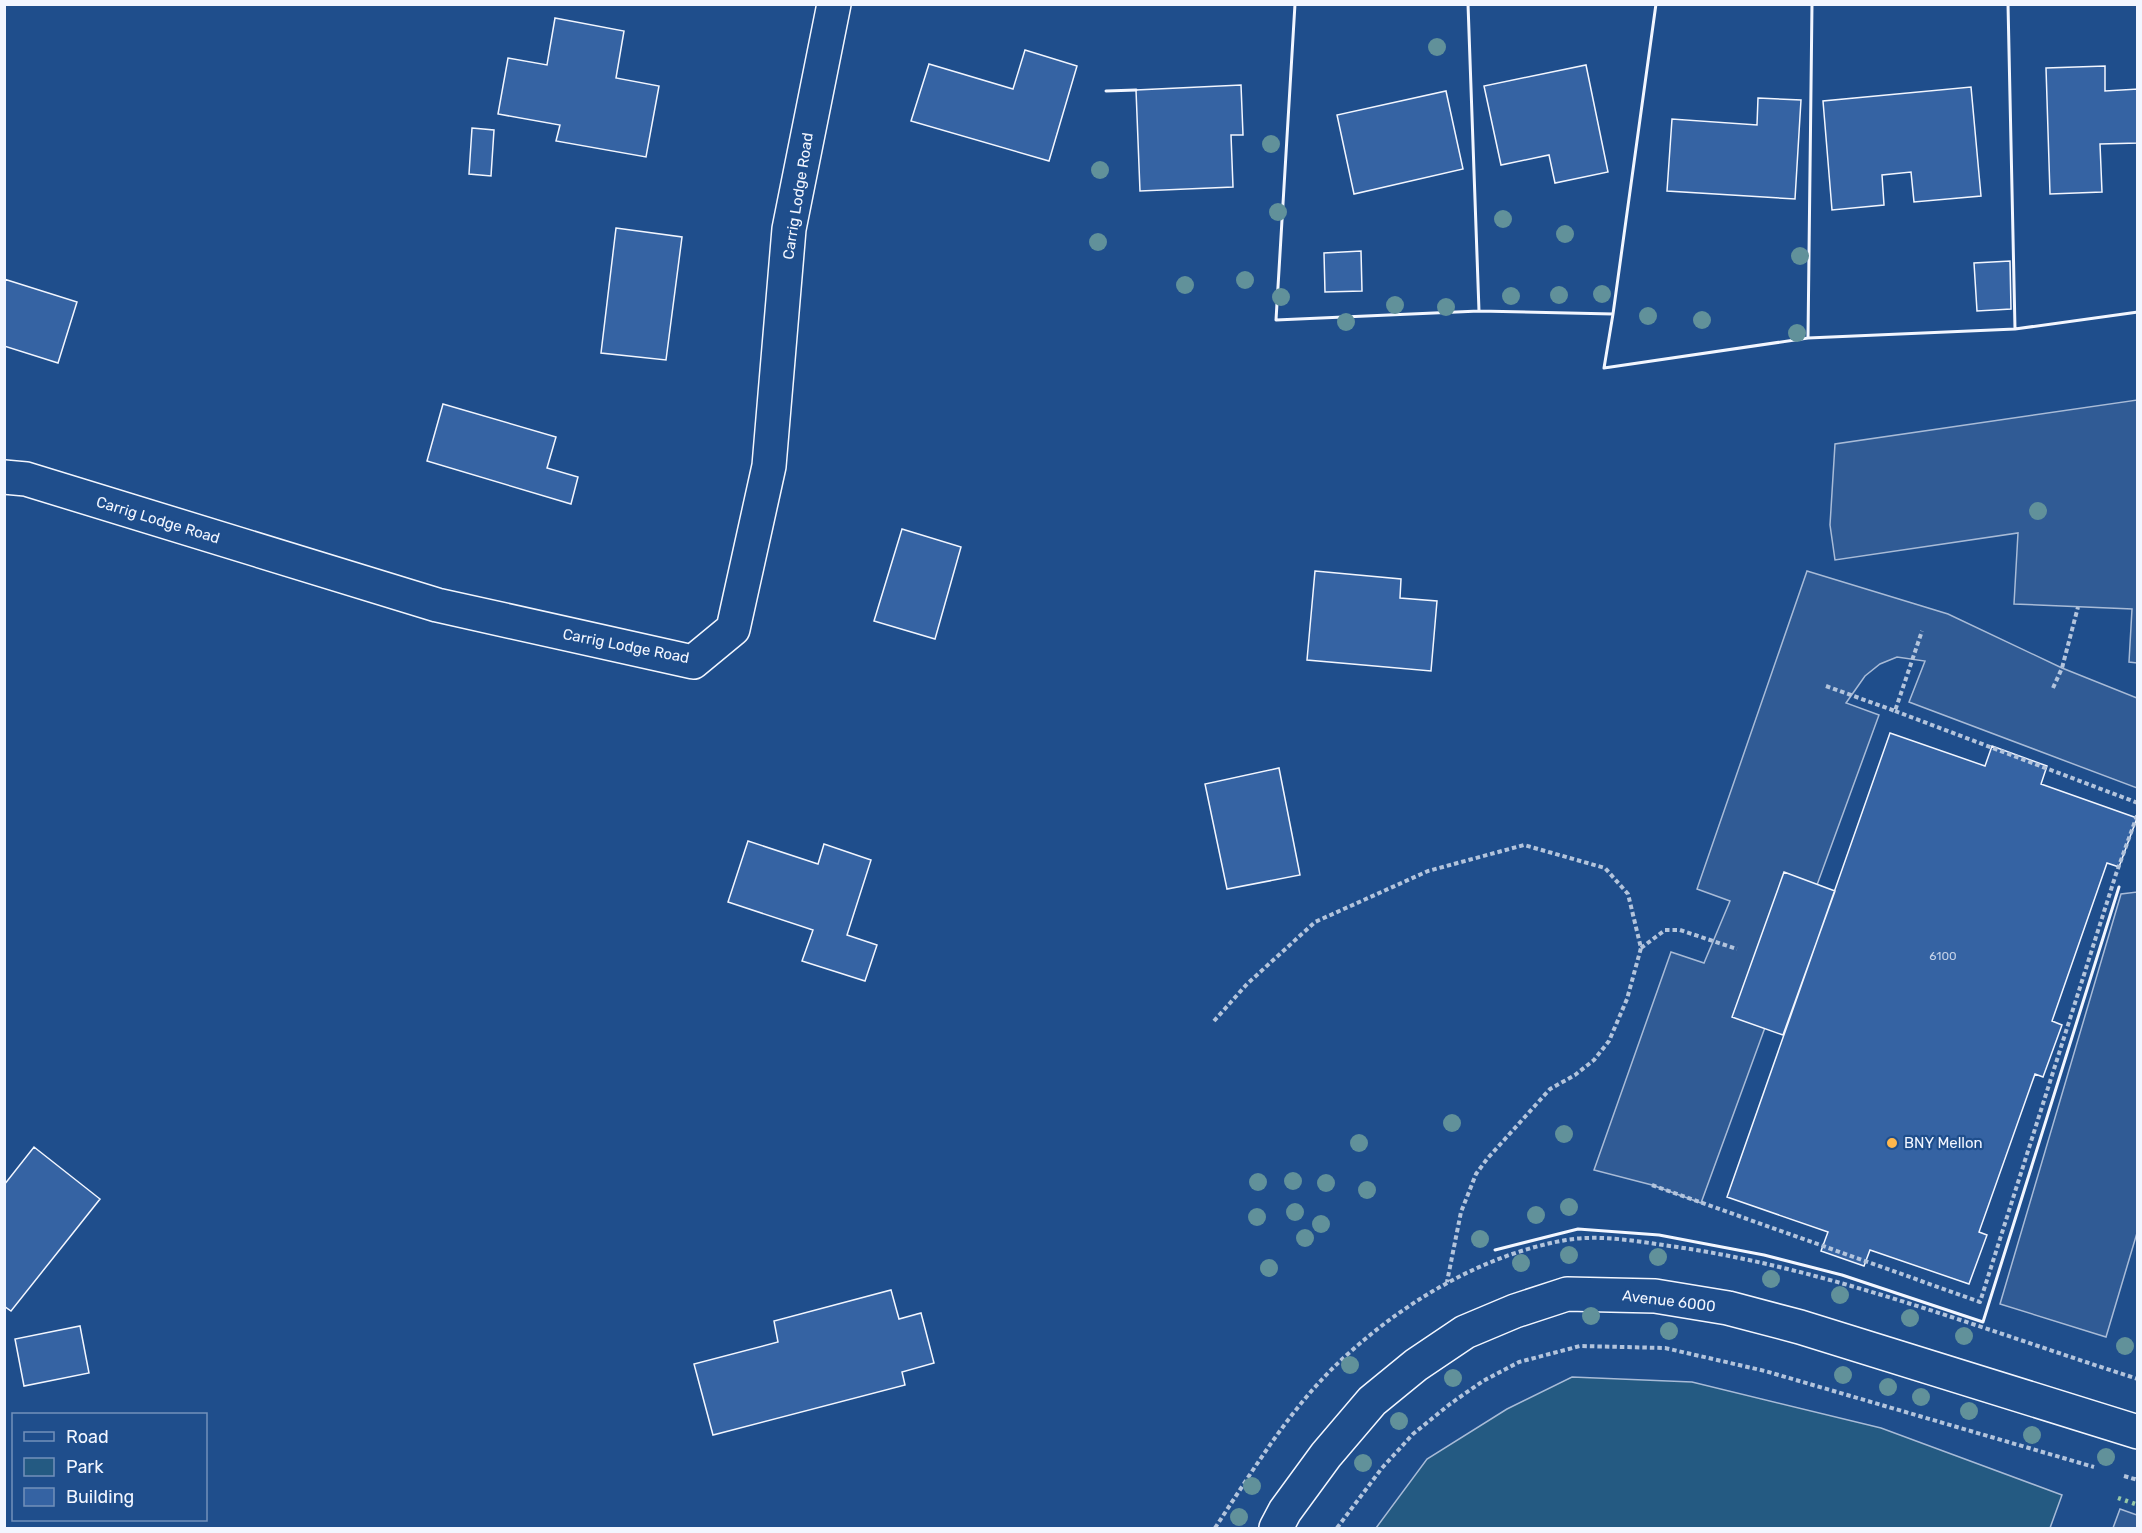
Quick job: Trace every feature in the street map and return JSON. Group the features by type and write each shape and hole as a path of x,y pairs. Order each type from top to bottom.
{"street":[{"name":"Carrig Lodge Road","path":"4,477 26,479 437,605 693,662 733,629 769,466 789,229 834,4"},
{"name":"Avenue 6000","path":"1276,1528 1285,1511 1326,1455 1364,1410 1416,1365 1465,1332 1515,1311 1567,1294 1655,1296 1728,1308 1800,1327 2138,1432"}],"path":[{"path":"2053,688 2062,668 2078,608"},
{"path":"1895,711 1922,631"},
{"path":"1826,686 2138,803"},
{"path":"1652,1185 1980,1302 2116,874 2138,813"},
{"path":"1214,1021 1247,984 1315,922 1428,871 1524,845 1605,868 1628,894 1641,948 1627,999 1609,1041 1594,1060 1575,1075 1550,1089 1476,1174 1461,1212 1447,1283"},
{"path":"1641,948 1665,930 1680,930 1737,949"},
{"path":"1337,1528 1382,1468 1413,1434 1450,1404 1483,1381 1519,1362 1580,1346 1665,1347 1766,1371 2102,1469"},
{"path":"2040,1348 2138,1379"},
{"path":"2123,1476 2138,1480"}],"green space":[{"path":"1572,1377 1692,1382 1881,1428 2062,1495 2050,1528 1376,1528 1427,1459 1507,1409"}],"shaded area":[{"path":"2137,400 2137,663 2129,662 2132,609 2014,604 2018,533 1835,560 1830,525 1835,444"},
{"path":"1807,571 1948,614 2062,668 2137,698 2137,788 1909,702 1925,661 1897,657 1880,664 1865,676 1846,703 1879,715 1701,1203 1652,1185 1594,1170 1671,952 1704,963 1730,901 1697,889"},
{"path":"2137,892 2137,1233 2106,1337 2000,1304 2121,894"},
{"path":"2120,1509 2137,1515 2137,1528 2113,1528"}],"building":[{"path":"555,18 624,31 616,78 659,86 646,157 556,141 560,125 498,114 508,58 547,65"},
{"path":"1025,50 1077,66 1049,161 911,121 929,64 1013,89"},
{"path":"1586,65 1608,172 1555,183 1549,155 1501,165 1484,86"},
{"path":"2105,66 2105,91 2138,89 2138,143 2100,144 2102,192 2050,194 2046,68"},
{"path":"1241,85 1243,135 1231,135 1233,187 1140,191 1136,90"},
{"path":"1971,87 1981,196 1914,202 1911,172 1882,175 1884,205 1832,210 1823,101"},
{"path":"1446,91 1463,169 1354,194 1337,115"},
{"path":"1758,98 1801,100 1795,199 1667,191 1672,119 1757,125"},
{"path":"472,128 494,130 491,176 469,174"},
{"path":"616,228 682,237 666,360 601,353"},
{"path":"1361,251 1362,291 1325,292 1324,253"},
{"path":"2010,261 2011,309 1977,311 1974,263"},
{"path":"4,279 77,302 58,363 4,346"},
{"path":"443,404 556,437 547,468 578,477 571,504 427,461"},
{"path":"902,529 961,547 935,639 874,621"},
{"path":"1315,571 1401,579 1400,598 1437,601 1431,671 1307,660"},
{"path":"1890,733 1985,766 1992,746 2047,766 2041,784 2137,818 2119,867 2107,863 2052,1021 2062,1025 2043,1077 2035,1074 1979,1232 1987,1235 1969,1284 1870,1250 1864,1266 1821,1251 1828,1232 1727,1197"},
{"path":"1279,768 1300,875 1227,889 1205,784"},
{"path":"748,841 818,864 824,844 871,860 847,935 877,945 865,981 802,961 813,930 728,902"},
{"path":"1784,872 1835,891 1783,1035 1732,1017"},
{"path":"34,1147 100,1199 11,1311 4,1306 4,1185"},
{"path":"891,1290 899,1319 921,1313 934,1363 902,1372 905,1385 713,1435 694,1364 778,1342 774,1321"},
{"path":"80,1326 89,1373 24,1386 15,1339"}],"hedge":[{"path":"2118,1498 2138,1505"}],"wall":[{"path":"1295,4 1276,320 1479,311 1468,4"},
{"path":"1479,311 1613,314 1656,4"},
{"path":"1613,314 1604,368 1808,338 1812,4"},
{"path":"1808,338 2015,329 2008,4"},
{"path":"1106,91 1136,90"},
{"path":"2015,329 2138,312"},
{"path":"1495,1250 1578,1229 1659,1235 1764,1255 1842,1275 1983,1322 2119,887"}],"place":[{"name":"BNY Mellon","path":"1892,1143"}]}
